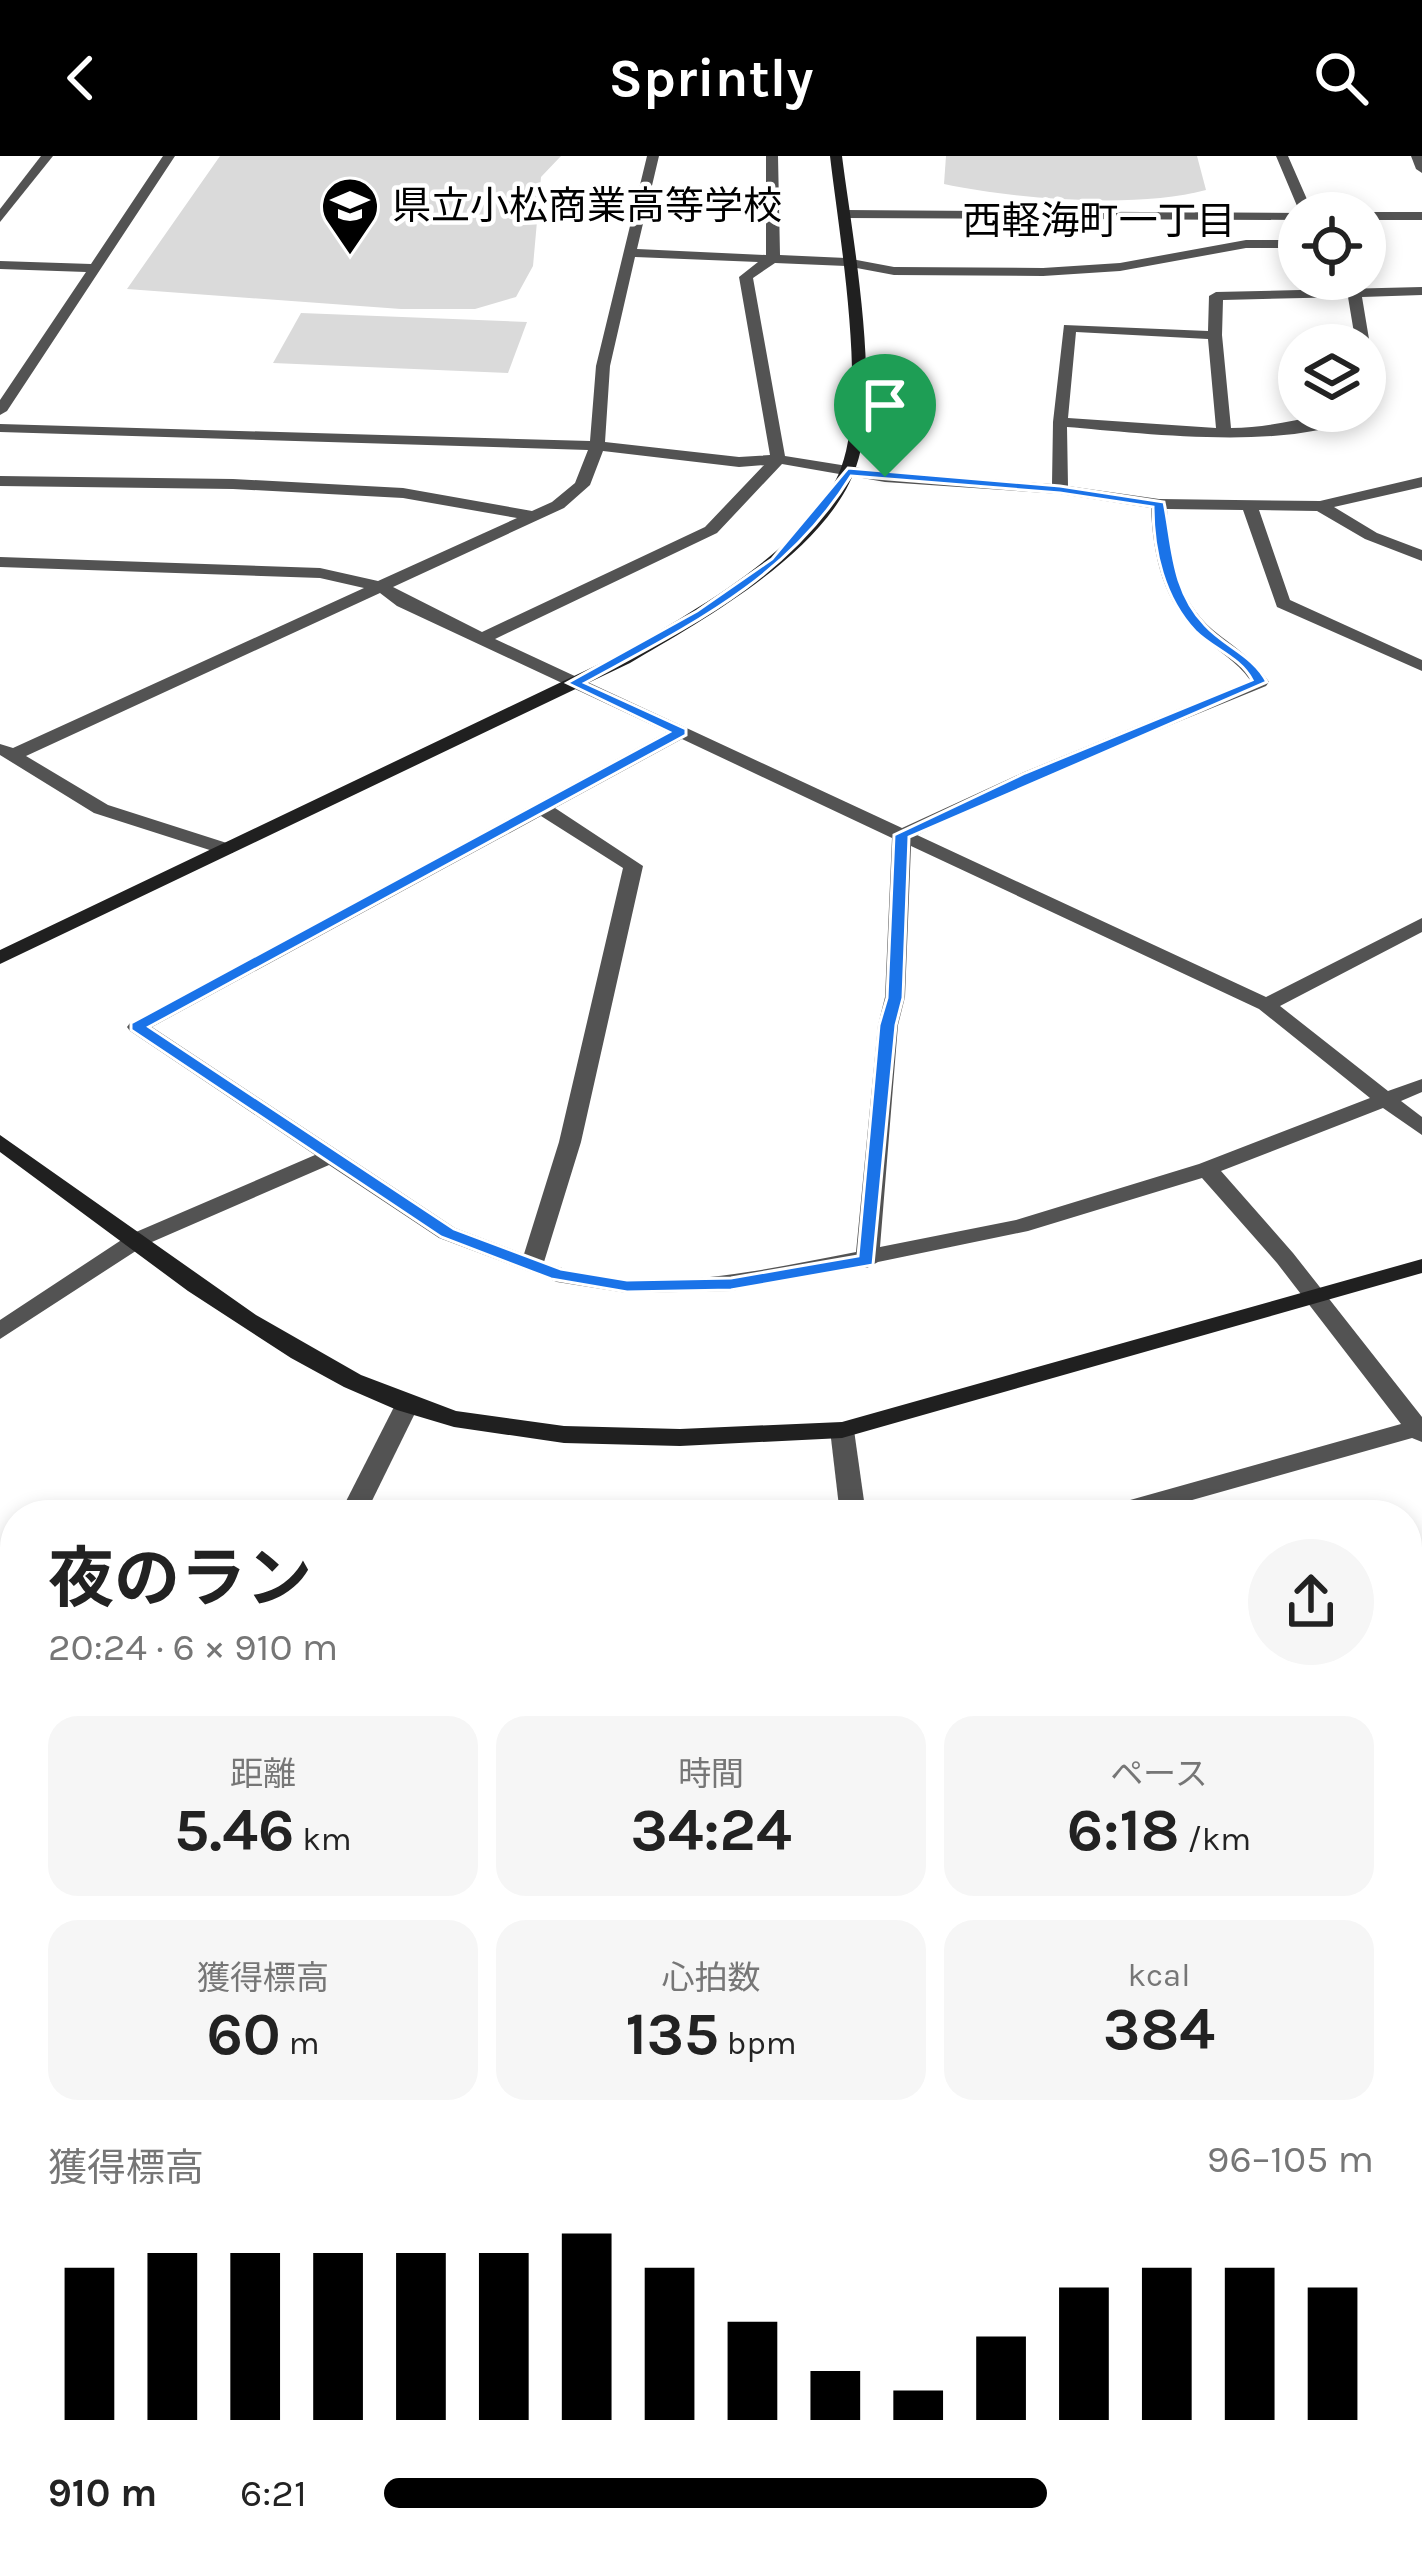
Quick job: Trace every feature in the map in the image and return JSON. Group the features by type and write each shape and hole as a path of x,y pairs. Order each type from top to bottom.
{"street":[{"path":"0,218 47,156"},
{"path":"0,411 169,156"},
{"path":"6,751 382,587 558,505 582,485 597,446 603,366 653,156"},
{"path":"772,156 773,258"},
{"path":"0,958 574,683 701,614 776,561 826,506 848,471 857,434 856,358 836,156"},
{"path":"1282,156 1295,192"},
{"path":"1418,156 1422,169"},
{"path":"844,214 1278,214"},
{"path":"1386,216 1422,216"},
{"path":"628,253 846,262 894,271 1061,271 1120,267 1246,244 1278,244"},
{"path":"773,258 746,277 778,459"},
{"path":"0,265 96,268"},
{"path":"1386,291 1422,291"},
{"path":"1224,432 1216,296 1278,294"},
{"path":"1060,490 1060,422 1069,328 1215,335"},
{"path":"1060,422 1224,432 1278,429"},
{"path":"0,428 597,446 739,462 778,459 848,471 1160,504 1320,506 1422,482"},
{"path":"482,639 710,530 778,459"},
{"path":"0,481 233,484 403,493 533,516"},
{"path":"902,835 1030,776 1260,682 1253,668 1200,628 1172,584 1160,532 1160,504"},
{"path":"1320,506 1371,536 1422,556"},
{"path":"1250,507 1283,603 1422,666"},
{"path":"0,562 320,573 382,587 403,602 574,683 1266,1005 1422,1128"},
{"path":"681,732 137,1027 447,1233 557,1275 627,1286 731,1284 867,1261 1021,1226 1207,1169 1422,1085"},
{"path":"6,751 101,809 226,849"},
{"path":"532,1265 569,1142 633,866 540,807"},
{"path":"867,1261 887,1025 895,998 902,835"},
{"path":"1266,1005 1422,924"},
{"path":"0,1142 279,1342 407,1405 498,1427 606,1435 751,1436 842,1430 1422,1266"},
{"path":"0,1331 137,1240 333,1154"},
{"path":"1162,1500 1418,1432 1207,1169"},
{"path":"360,1500 407,1405"},
{"path":"842,1430 851,1500"}],"shaded area":[{"path":"220,156 561,156 541,177 533,266 516,297 475,309 401,309 127,289"},
{"path":"946,156 1197,156 1206,190 1112,200 1005,194 944,184"},
{"path":"301,313 527,322 508,373 273,363"}],"place":[{"name":"県立小松商業高等学校","path":"350,257"}],"district":[{"name":"西軽海町一丁目","path":"1099,221"}],"route":[{"path":"848,471 885,477 1060,490 1160,504 1160,532 1172,584 1200,628 1253,668 1260,682 1030,776 902,835 895,998 887,1025 884,1105 867,1261 731,1284 627,1286 557,1275 447,1233 137,1027 681,732 574,683 701,614 776,561 826,506 848,471"}]}
